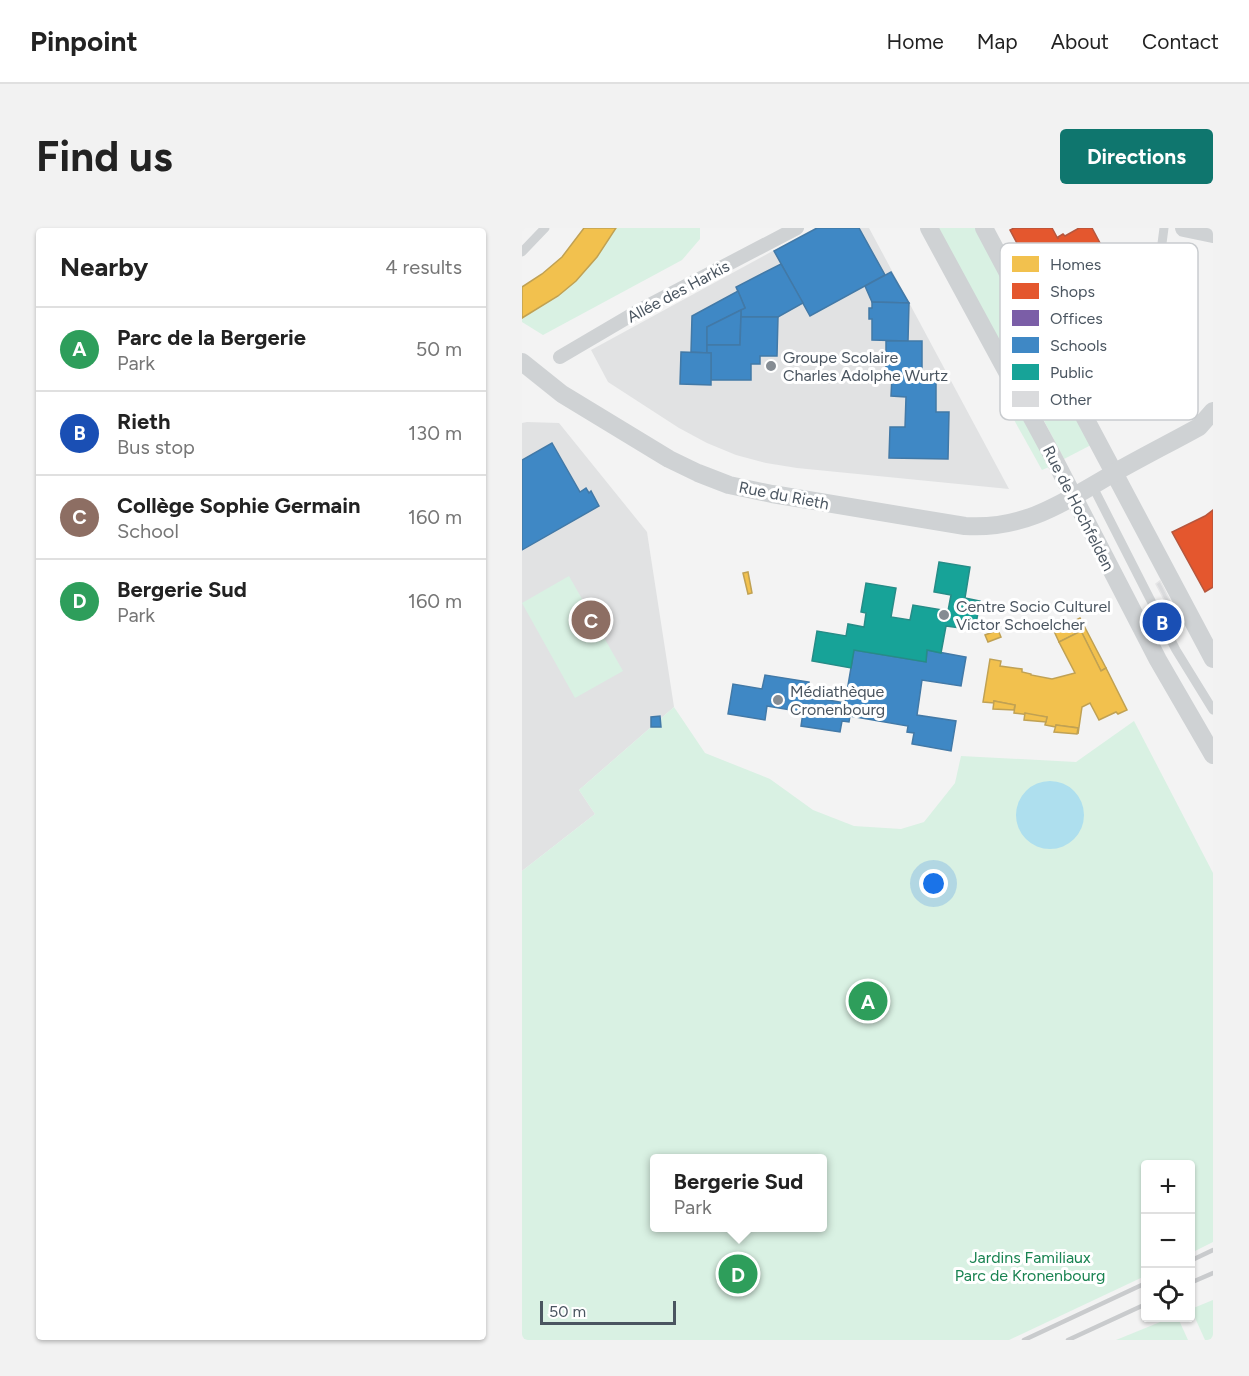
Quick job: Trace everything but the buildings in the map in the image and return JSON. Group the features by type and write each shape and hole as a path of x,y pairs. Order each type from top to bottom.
{"street":[{"name":"Allée des Harkis","path":"560,357 640,310 797,228"},
{"name":"Rue de Hochfelden","path":"929,228 1000,360"},
{"path":"984,228 1000,257"},
{"path":"1185,228 1213,234"},
{"name":"Rue du Rieth","path":"522,363 562,394 669,459 729,485 945,524 985,527 1004,525 1040,514 1199,427 1213,411"},
{"name":"Rue de Hochfelden","path":"1032,420 1158,660 1213,755"},
{"path":"1087,420 1213,659"}],"lane":[{"path":"522,252 545,228"},
{"path":"1162,243 1164,228"},
{"path":"1092,485 1176,650 1213,710"}],"shaded area":[{"name":"Groupe Scolaire Charles Adolphe Wurtz","path":"815,228 869,228 1009,489 797,468 736,455 679,428 608,382 591,350"},
{"path":"522,423 559,423 647,532 674,707 579,790 595,814 522,871"}],"green space":[{"path":"616,228 700,228 700,239 682,260 543,335 522,322 522,318 563,290 586,268"},
{"path":"935,228 979,228 1000,268 1000,349"},
{"path":"1014,420 1026,420 1049,467 1042,470"},
{"path":"1044,420 1080,420 1093,444 1064,459"},
{"path":"569,576 623,671 575,698 522,603"},
{"name":"Jardins Familiaux Parc de Kronenbourg","path":"674,707 705,753 770,779 813,810 854,826 901,829 924,822 955,783 961,756 1076,762 1134,721 1213,873 1213,1242 1195,1251 1195,1160 1141,1160 1141,1278 1009,1340 522,1340 522,871 595,814 579,790"},
{"path":"1213,1300 1213,1340 1205,1340 1195,1318 1195,1307"},
{"path":"1160,1322 1180,1322 1188,1340 1116,1340"}],"water":[{"path":"1057,781 1069,787 1078,796 1084,808 1082,828 1074,839 1057,849 1043,849 1026,839 1018,828 1016,808 1026,791 1037,783"}],"railway":[{"path":"1195,1259 1213,1250"},
{"path":"1195,1281 1213,1273"},
{"path":"1024,1340 1141,1285"},
{"path":"1068,1340 1141,1306"}],"place":[{"name":"Groupe Scolaire Charles Adolphe Wurtz","path":"771,366"},
{"name":"Centre Socio Culturel Victor Schoelcher","path":"944,615"},
{"name":"Collège Sophie Germain","path":"591,620"},
{"name":"Rieth","path":"1162,622"},
{"name":"Médiathèque Cronenbourg","path":"778,700"},
{"name":"Parc de la Bergerie","path":"868,1001"},
{"name":"Bergerie Sud","path":"738,1274"}]}
